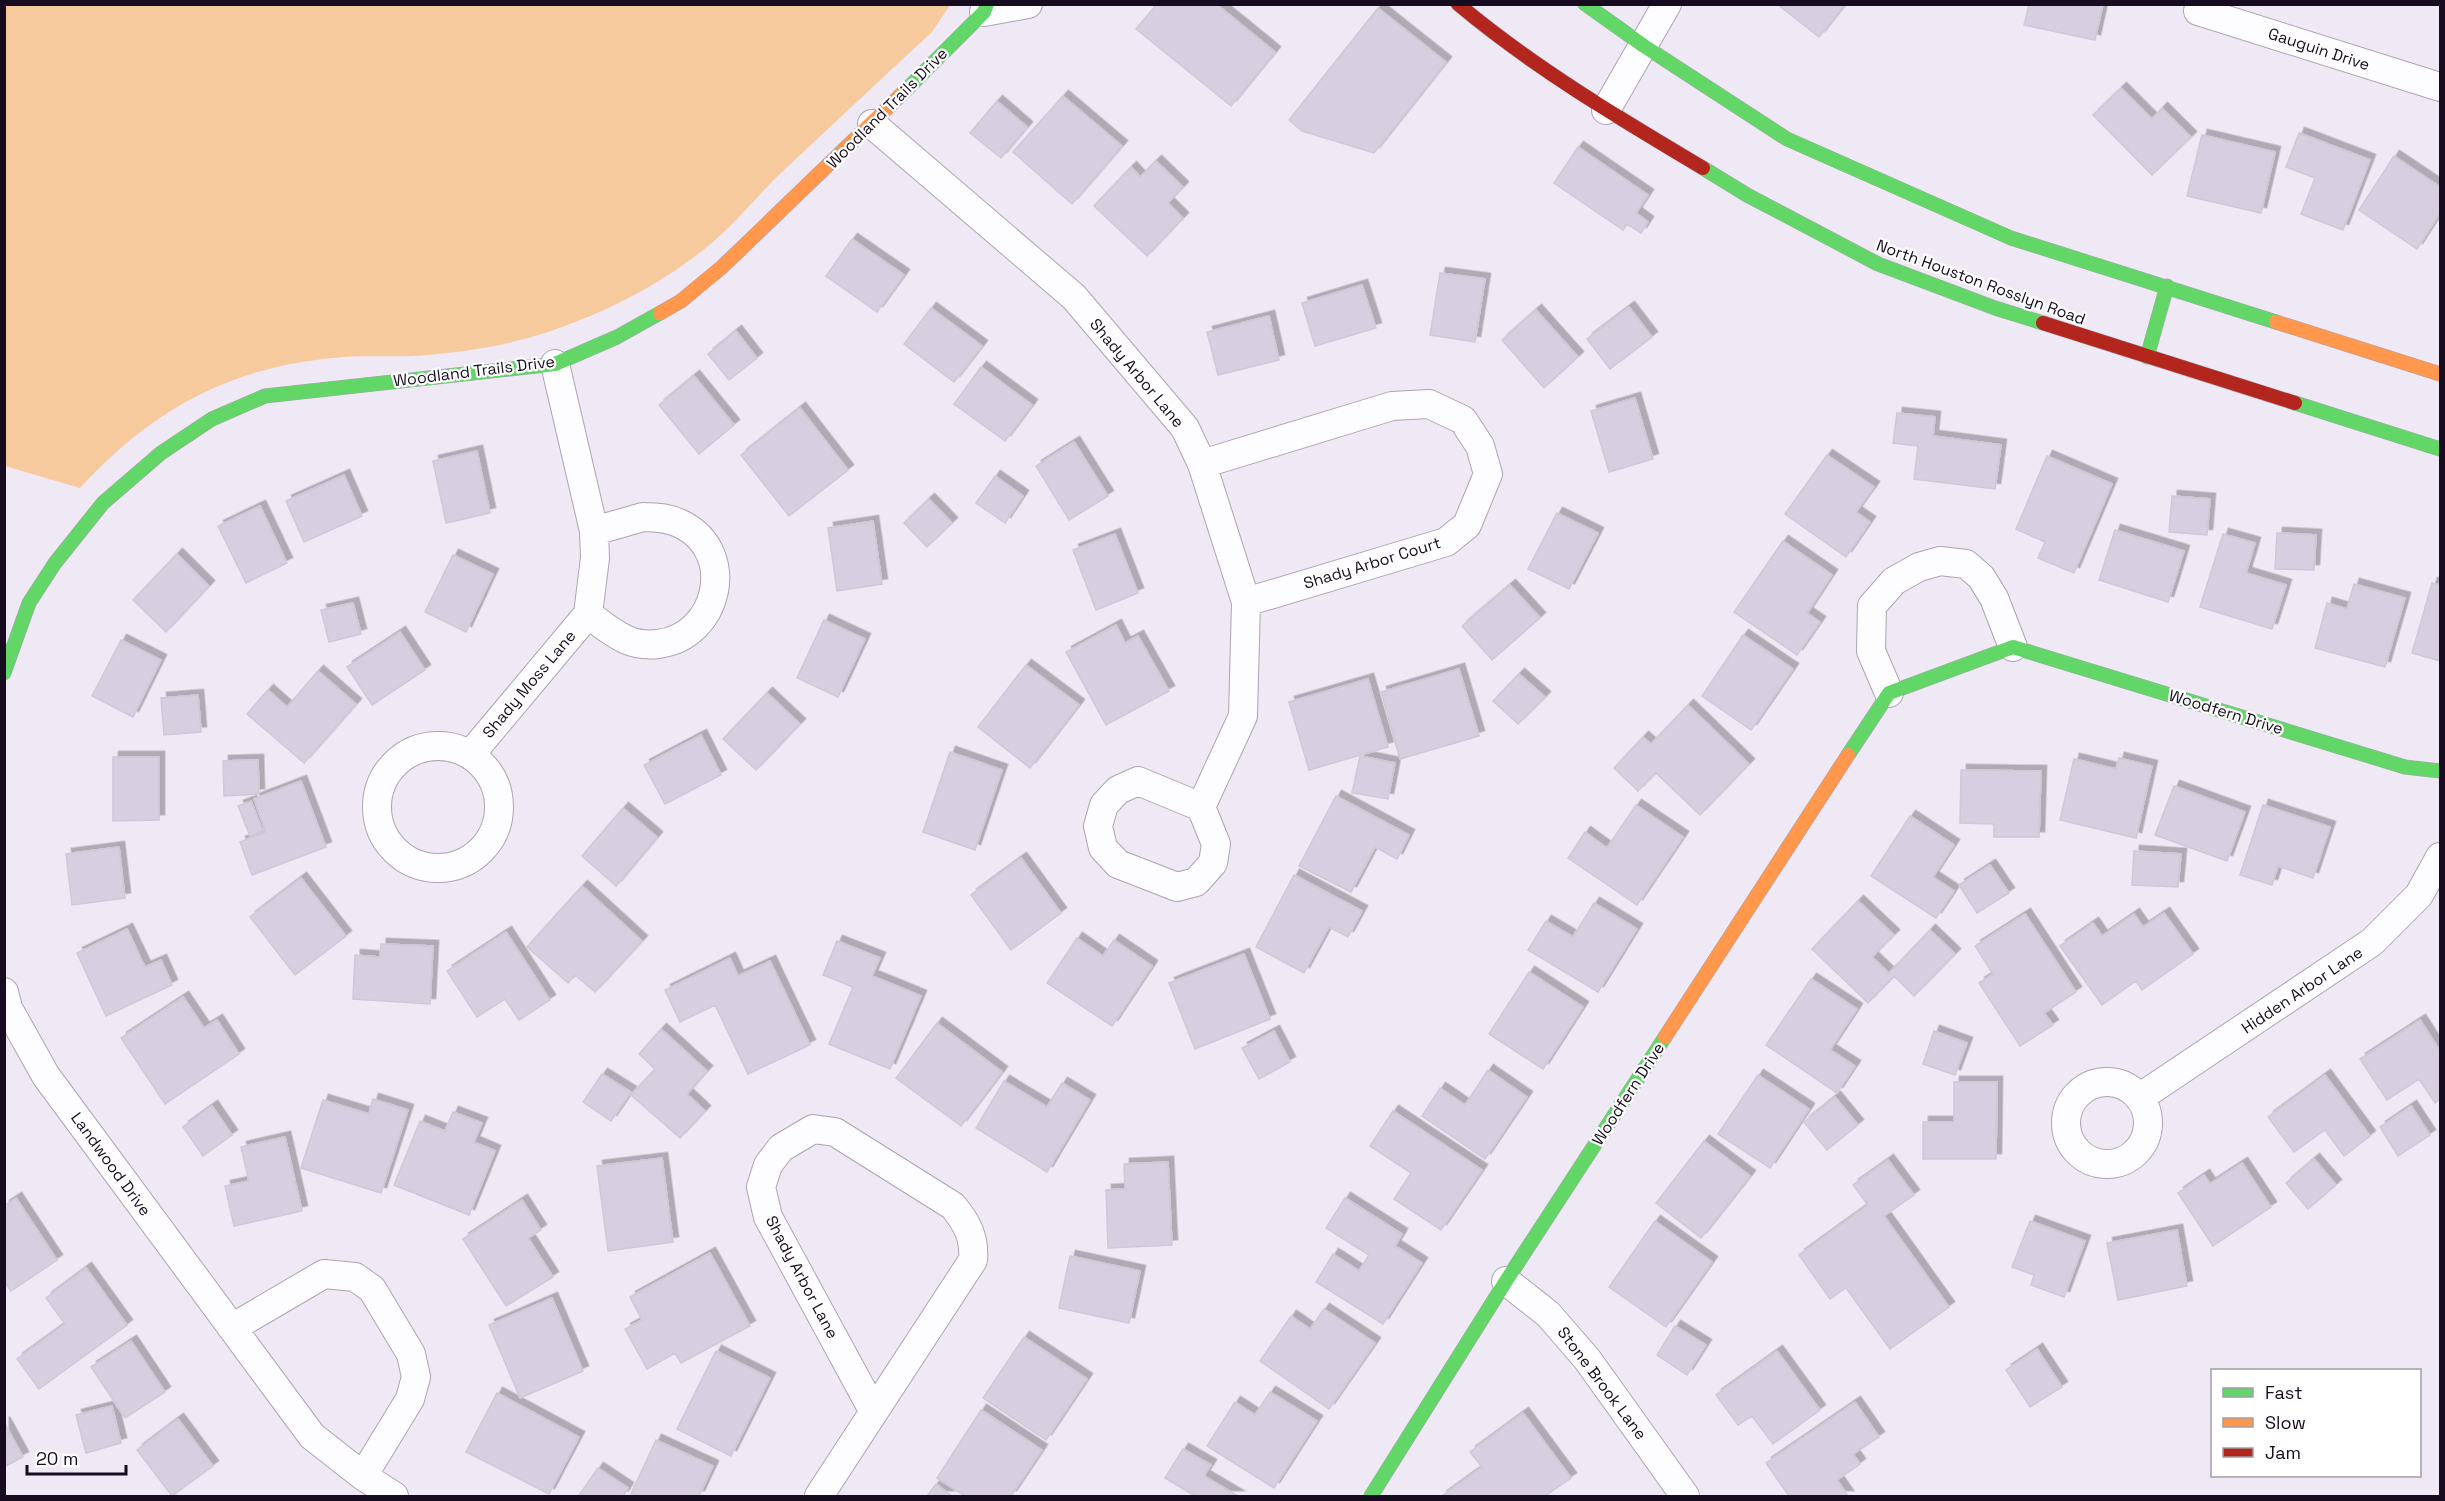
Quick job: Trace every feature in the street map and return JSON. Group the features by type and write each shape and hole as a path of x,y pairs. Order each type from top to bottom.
{"street":[{"name":"Woodland Trails Drive","path":"4,673 29,603 55,563 103,503 161,453 212,419 266,396 555,364 617,337 681,302 722,267 872,124 985,8 1028,4"},
{"name":"North Houston Rosslyn Road","path":"1458,4 1482,24 1606,110 1747,195 1878,264 1995,308 2440,448"},
{"path":"1586,4 1644,46 1787,139 2012,238 2440,374"},
{"path":"1606,110 1667,4"},
{"name":"Gauguin Drive","path":"2198,10 2440,87"},
{"name":"Shady Arbor Lane","path":"872,124 1074,297 1185,428 1202,464 1246,602 1244,716 1201,807"},
{"path":"2147,357 2167,286"},
{"name":"Shady Moss Lane","path":"470,755 588,614 596,558 594,531 555,364"},
{"name":"Shady Arbor Court","path":"1202,464 1392,406 1429,404 1463,420 1480,446 1488,474 1467,525 1446,542 1246,602"},
{"name":"Shady Moss Lane","path":"588,614 628,640 648,645 670,642 689,633 704,618 714,598 716,577 712,557 701,538 684,525 664,517 643,517 594,531"},
{"path":"1940,561 1965,564 1981,577 1994,598 2013,646 1889,693 1870,651 1872,606 1894,581 1919,567 1940,561"},
{"name":"Woodfern Drive","path":"2013,646 2405,767 2440,771"},
{"name":"Woodfern Drive","path":"1371,1497 1506,1281 1889,693"},
{"name":"Shady Moss Lane","path":"430,746 451,747 470,755 485,767 495,784 500,803 497,823 489,841 476,855 458,865 439,868 420,866 402,857 387,842 379,823 377,802 382,782 393,765 410,752 430,746"},
{"name":"Hidden Arbor Lane","path":"2139,1098 2372,942 2419,895 2440,857"},
{"name":"Landwood Drive","path":"4,992 8,1008 46,1077 312,1436 394,1497"},
{"name":"Shady Arbor Lane","path":"819,1497 973,1260 974,1243 964,1220 953,1206 835,1132 813,1129 781,1148 768,1165 761,1187 768,1217 874,1412"},
{"path":"232,1328 324,1274 355,1277 372,1289 411,1354 416,1377 410,1399 363,1476"},
{"name":"Stone Brook Lane","path":"1506,1281 1548,1314 1587,1359 1685,1497"}],"shaded area":[{"path":"5,4 950,5 932,32 781,173 723,233 682,266 648,288 594,314 536,336 516,341 434,355 343,357 295,363 225,383 163,416 107,461 80,488 5,466"}],"building":[{"path":"1157,4 1216,4 1275,52 1231,106 1136,29"},
{"path":"1777,4 1845,4 1819,37"},
{"path":"2029,4 2103,4 2095,40 2024,25"},
{"path":"1378,8 1446,62 1374,153 1302,131 1289,120"},
{"path":"2121,88 2152,119 2162,108 2191,137 2152,175 2093,115"},
{"path":"1063,96 1122,146 1072,204 1013,152"},
{"path":"997,101 1027,127 1001,158 970,133"},
{"path":"2299,133 2370,160 2343,230 2301,214 2315,178 2286,167"},
{"path":"2202,135 2275,152 2261,213 2187,196"},
{"path":"1578,147 1648,195 1636,213 1648,222 1641,233 1627,224 1623,230 1554,183"},
{"path":"2394,156 2440,187 2440,213 2417,249 2359,210"},
{"path":"1156,161 1183,187 1168,203 1183,218 1147,256 1094,206 1131,167 1140,177"},
{"path":"852,239 904,275 877,312 826,276"},
{"path":"1440,273 1485,279 1475,342 1430,335"},
{"path":"1362,285 1376,328 1315,346 1302,303"},
{"path":"1629,307 1652,337 1610,369 1587,339"},
{"path":"931,308 982,346 954,382 904,344"},
{"path":"1536,310 1578,357 1544,388 1502,340"},
{"path":"1269,316 1279,360 1218,375 1207,332"},
{"path":"736,331 757,358 729,380 708,354"},
{"path":"981,367 1032,405 1005,441 954,404"},
{"path":"694,376 734,425 699,454 659,405"},
{"path":"1635,398 1653,459 1609,472 1591,411"},
{"path":"800,408 848,470 789,516 741,455"},
{"path":"1897,413 1935,417 1933,436 2001,445 1995,489 1914,479 1918,446 1893,443"},
{"path":"1074,442 1108,496 1069,520 1036,466"},
{"path":"477,451 490,513 446,523 433,461"},
{"path":"1827,455 1874,487 1856,512 1870,522 1846,557 1785,514"},
{"path":"2047,456 2112,484 2074,573 2038,558 2045,542 2016,529"},
{"path":"344,475 362,516 304,542 286,501"},
{"path":"995,476 1023,496 1005,523 976,503"},
{"path":"2172,496 2210,499 2207,535 2169,532"},
{"path":"929,499 952,523 927,547 904,523"},
{"path":"260,506 287,563 246,583 218,526"},
{"path":"1557,513 1598,533 1569,589 1528,569"},
{"path":"873,521 882,584 837,591 828,528"},
{"path":"2115,530 2184,551 2168,602 2099,580"},
{"path":"2277,533 2316,535 2314,570 2275,569"},
{"path":"1115,534 1138,593 1096,610 1073,550"},
{"path":"2223,534 2255,543 2246,573 2286,585 2272,629 2200,607"},
{"path":"1783,541 1832,575 1807,613 1820,622 1797,655 1734,612"},
{"path":"177,554 209,586 166,632 133,600"},
{"path":"453,555 493,574 466,632 425,612"},
{"path":"2432,583 2440,585 2440,661 2412,653"},
{"path":"2354,584 2405,598 2385,667 2315,648 2327,603 2347,609"},
{"path":"1510,585 1540,618 1492,660 1462,626"},
{"path":"353,603 361,634 329,642 321,610"},
{"path":"824,620 865,639 838,697 797,678"},
{"path":"1116,625 1125,643 1138,636 1169,691 1106,725 1066,652"},
{"path":"400,632 425,670 372,705 347,667"},
{"path":"1743,635 1793,669 1751,730 1702,696"},
{"path":"121,640 161,660 133,717 92,696"},
{"path":"1026,665 1079,705 1030,768 978,727"},
{"path":"1459,669 1479,736 1400,759 1381,692"},
{"path":"318,671 356,704 304,763 247,714 268,690 287,707"},
{"path":"1519,674 1545,697 1518,724 1493,701"},
{"path":"1368,679 1388,747 1309,770 1289,702"},
{"path":"767,693 800,724 756,770 723,739"},
{"path":"198,695 201,732 164,735 161,698"},
{"path":"1688,705 1749,764 1700,815 1656,773 1638,791 1614,768 1643,737 1651,744"},
{"path":"701,735 721,775 665,804 644,765"},
{"path":"950,752 1002,770 975,850 923,832"},
{"path":"1360,756 1395,763 1388,799 1352,793"},
{"path":"113,757 159,757 159,820 113,821"},
{"path":"2119,758 2152,766 2136,838 2060,820 2074,759 2116,769"},
{"path":"258,760 259,794 224,796 223,761"},
{"path":"1961,770 2041,771 2039,837 1994,837 1994,824 1960,823"},
{"path":"301,781 326,847 252,875 240,842 266,832 254,799"},
{"path":"2174,786 2245,812 2227,861 2155,835"},
{"path":"1336,796 1409,835 1397,859 1375,847 1351,892 1299,866"},
{"path":"251,801 263,831 250,836 238,806"},
{"path":"1636,805 1683,837 1637,905 1568,858 1585,832 1607,848"},
{"path":"2263,805 2330,827 2313,878 2278,866 2272,885 2240,875"},
{"path":"623,808 657,837 616,886 582,856"},
{"path":"1910,816 1954,845 1933,877 1954,891 1936,918 1871,876"},
{"path":"119,847 125,898 72,905 66,854"},
{"path":"2134,851 2181,854 2178,887 2132,885"},
{"path":"1021,858 1061,913 1011,950 971,895"},
{"path":"1990,865 2009,893 1977,913 1959,885"},
{"path":"1294,875 1362,911 1348,937 1329,927 1304,973 1256,947"},
{"path":"301,878 346,936 295,975 250,917"},
{"path":"582,886 642,941 595,992 575,975 568,983 527,947"},
{"path":"1858,901 1894,935 1872,957 1889,973 1930,930 1955,954 1914,996 1894,976 1868,1003 1812,949"},
{"path":"1594,903 1637,929 1598,992 1528,950 1546,921 1573,937"},
{"path":"2164,913 2193,954 2142,990 2136,981 2102,1005 2060,946 2093,923 2102,936 2134,914 2143,927"},
{"path":"2025,914 2076,992 2044,1013 2053,1025 2020,1046 1979,983 1993,974 1975,946"},
{"path":"127,929 145,967 161,960 172,985 106,1016 77,953"},
{"path":"506,932 550,1000 519,1020 505,999 477,1017 447,971"},
{"path":"1077,938 1103,956 1114,940 1152,966 1112,1026 1047,983"},
{"path":"837,941 880,958 872,976 921,996 890,1069 829,1044 853,987 823,975"},
{"path":"381,944 433,946 430,1004 353,999 355,955 380,957"},
{"path":"1244,954 1270,1019 1195,1049 1169,983"},
{"path":"730,958 738,976 770,961 810,1045 748,1074 715,1005 680,1022 665,990"},
{"path":"1529,972 1583,1007 1543,1069 1489,1034"},
{"path":"1811,979 1857,1009 1830,1050 1855,1066 1837,1093 1766,1045"},
{"path":"183,997 204,1028 217,1020 239,1054 165,1104 121,1038"},
{"path":"2420,1020 2440,1051 2440,1099 2435,1103 2419,1079 2387,1100 2360,1059"},
{"path":"937,1023 1002,1072 961,1126 896,1078"},
{"path":"661,1029 707,1071 687,1094 705,1111 680,1138 631,1095 655,1069 639,1054"},
{"path":"1274,1031 1290,1062 1259,1079 1242,1048"},
{"path":"1934,1031 1967,1043 1955,1075 1923,1064"},
{"path":"1488,1070 1527,1097 1485,1159 1422,1116 1440,1088 1465,1105"},
{"path":"602,1074 631,1092 611,1121 583,1102"},
{"path":"1758,1075 1809,1109 1770,1168 1718,1134"},
{"path":"2325,1075 2370,1136 2344,1156 2325,1130 2294,1152 2268,1117"},
{"path":"1004,1081 1047,1107 1062,1083 1090,1100 1047,1172 976,1128"},
{"path":"1954,1082 1997,1082 1996,1159 1923,1159 1923,1122 1954,1122"},
{"path":"1835,1097 1858,1125 1827,1150 1804,1122"},
{"path":"373,1099 408,1110 381,1193 301,1168 323,1100 369,1114"},
{"path":"212,1106 232,1135 203,1156 183,1127"},
{"path":"2411,1106 2430,1135 2398,1156 2380,1127"},
{"path":"1393,1111 1482,1170 1441,1230 1394,1199 1411,1173 1370,1146"},
{"path":"453,1112 482,1123 474,1142 495,1151 469,1215 394,1185 420,1121 445,1131"},
{"path":"285,1137 302,1211 234,1226 225,1186 249,1181 241,1147"},
{"path":"1704,1141 1750,1176 1701,1238 1656,1203"},
{"path":"662,1158 673,1242 608,1251 597,1166"},
{"path":"2314,1159 2336,1185 2308,1209 2286,1183"},
{"path":"1888,1160 1914,1195 1884,1216 1949,1307 1890,1349 1846,1288 1830,1299 1799,1255 1868,1205 1853,1185"},
{"path":"1168,1162 1172,1245 1108,1248 1106,1190 1125,1189 1124,1164"},
{"path":"2242,1163 2271,1207 2213,1246 2178,1193 2204,1175 2210,1184"},
{"path":"16,1198 57,1260 11,1291 4,1281 4,1206"},
{"path":"1345,1198 1402,1234 1395,1246 1422,1263 1383,1324 1316,1282 1333,1254 1359,1271 1369,1255 1326,1228"},
{"path":"522,1200 541,1230 528,1238 553,1277 506,1306 463,1239"},
{"path":"1655,1221 1712,1262 1666,1327 1609,1287"},
{"path":"2030,1221 2085,1241 2064,1297 2031,1285 2034,1275 2012,1267"},
{"path":"2177,1230 2187,1286 2118,1300 2107,1243"},
{"path":"710,1253 750,1326 681,1363 675,1353 647,1369 625,1329 642,1320 630,1297"},
{"path":"1070,1256 1140,1271 1129,1323 1059,1308"},
{"path":"86,1268 127,1325 39,1389 17,1359 65,1324 46,1298"},
{"path":"552,1298 583,1371 520,1398 489,1325"},
{"path":"1324,1309 1375,1343 1329,1409 1260,1361 1291,1316 1310,1329"},
{"path":"1675,1326 1706,1345 1687,1375 1657,1355"},
{"path":"1024,1337 1087,1379 1046,1440 983,1398"},
{"path":"131,1341 165,1392 125,1418 91,1367"},
{"path":"2037,1349 2062,1387 2030,1407 2006,1370"},
{"path":"716,1351 770,1378 731,1456 677,1429"},
{"path":"1777,1351 1820,1410 1773,1444 1752,1416 1738,1425 1716,1395"},
{"path":"1270,1392 1317,1421 1274,1488 1207,1446 1235,1402 1255,1415"},
{"path":"497,1393 579,1437 549,1494 466,1452"},
{"path":"1855,1402 1879,1437 1853,1454 1860,1464 1837,1480 1848,1496 1789,1496 1766,1463"},
{"path":"112,1406 121,1443 86,1453 76,1415"},
{"path":"981,1410 1042,1450 1011,1496 965,1496 937,1478"},
{"path":"1523,1413 1571,1478 1545,1496 1442,1496 1482,1467 1470,1452"},
{"path":"178,1419 213,1466 172,1496 137,1450"},
{"path":"4,1422 23,1457 4,1467"},
{"path":"656,1440 713,1466 699,1496 630,1496"},
{"path":"1183,1449 1211,1465 1204,1476 1238,1496 1195,1496 1165,1478"},
{"path":"598,1468 628,1488 623,1496 579,1495"},
{"path":"936,1484 952,1496 927,1496"}],"traffic: fast":[{"path":"906,90 984,12 987,4"},
{"path":"1585,4 1644,46 1787,139 2011,238 2276,322"},
{"path":"1703,168 1747,195 1878,264 1995,308 2043,323"},
{"path":"2147,357 2167,286"},
{"path":"4,673 29,603 55,563 103,503 161,453 212,419 265,396 555,364 617,337 660,313"},
{"path":"2295,403 2440,449"},
{"path":"1848,755 1889,693 2013,647 2405,767 2440,771"},
{"path":"1371,1496 1506,1281 1665,1037"}],"traffic: slow":[{"path":"660,313 681,301 722,267 906,90"},
{"path":"2276,322 2440,374"},
{"path":"1665,1037 1848,755"}],"traffic: jam":[{"path":"1458,4 1546,70 1608,111 1703,168"},
{"path":"2043,323 2295,403"}]}
